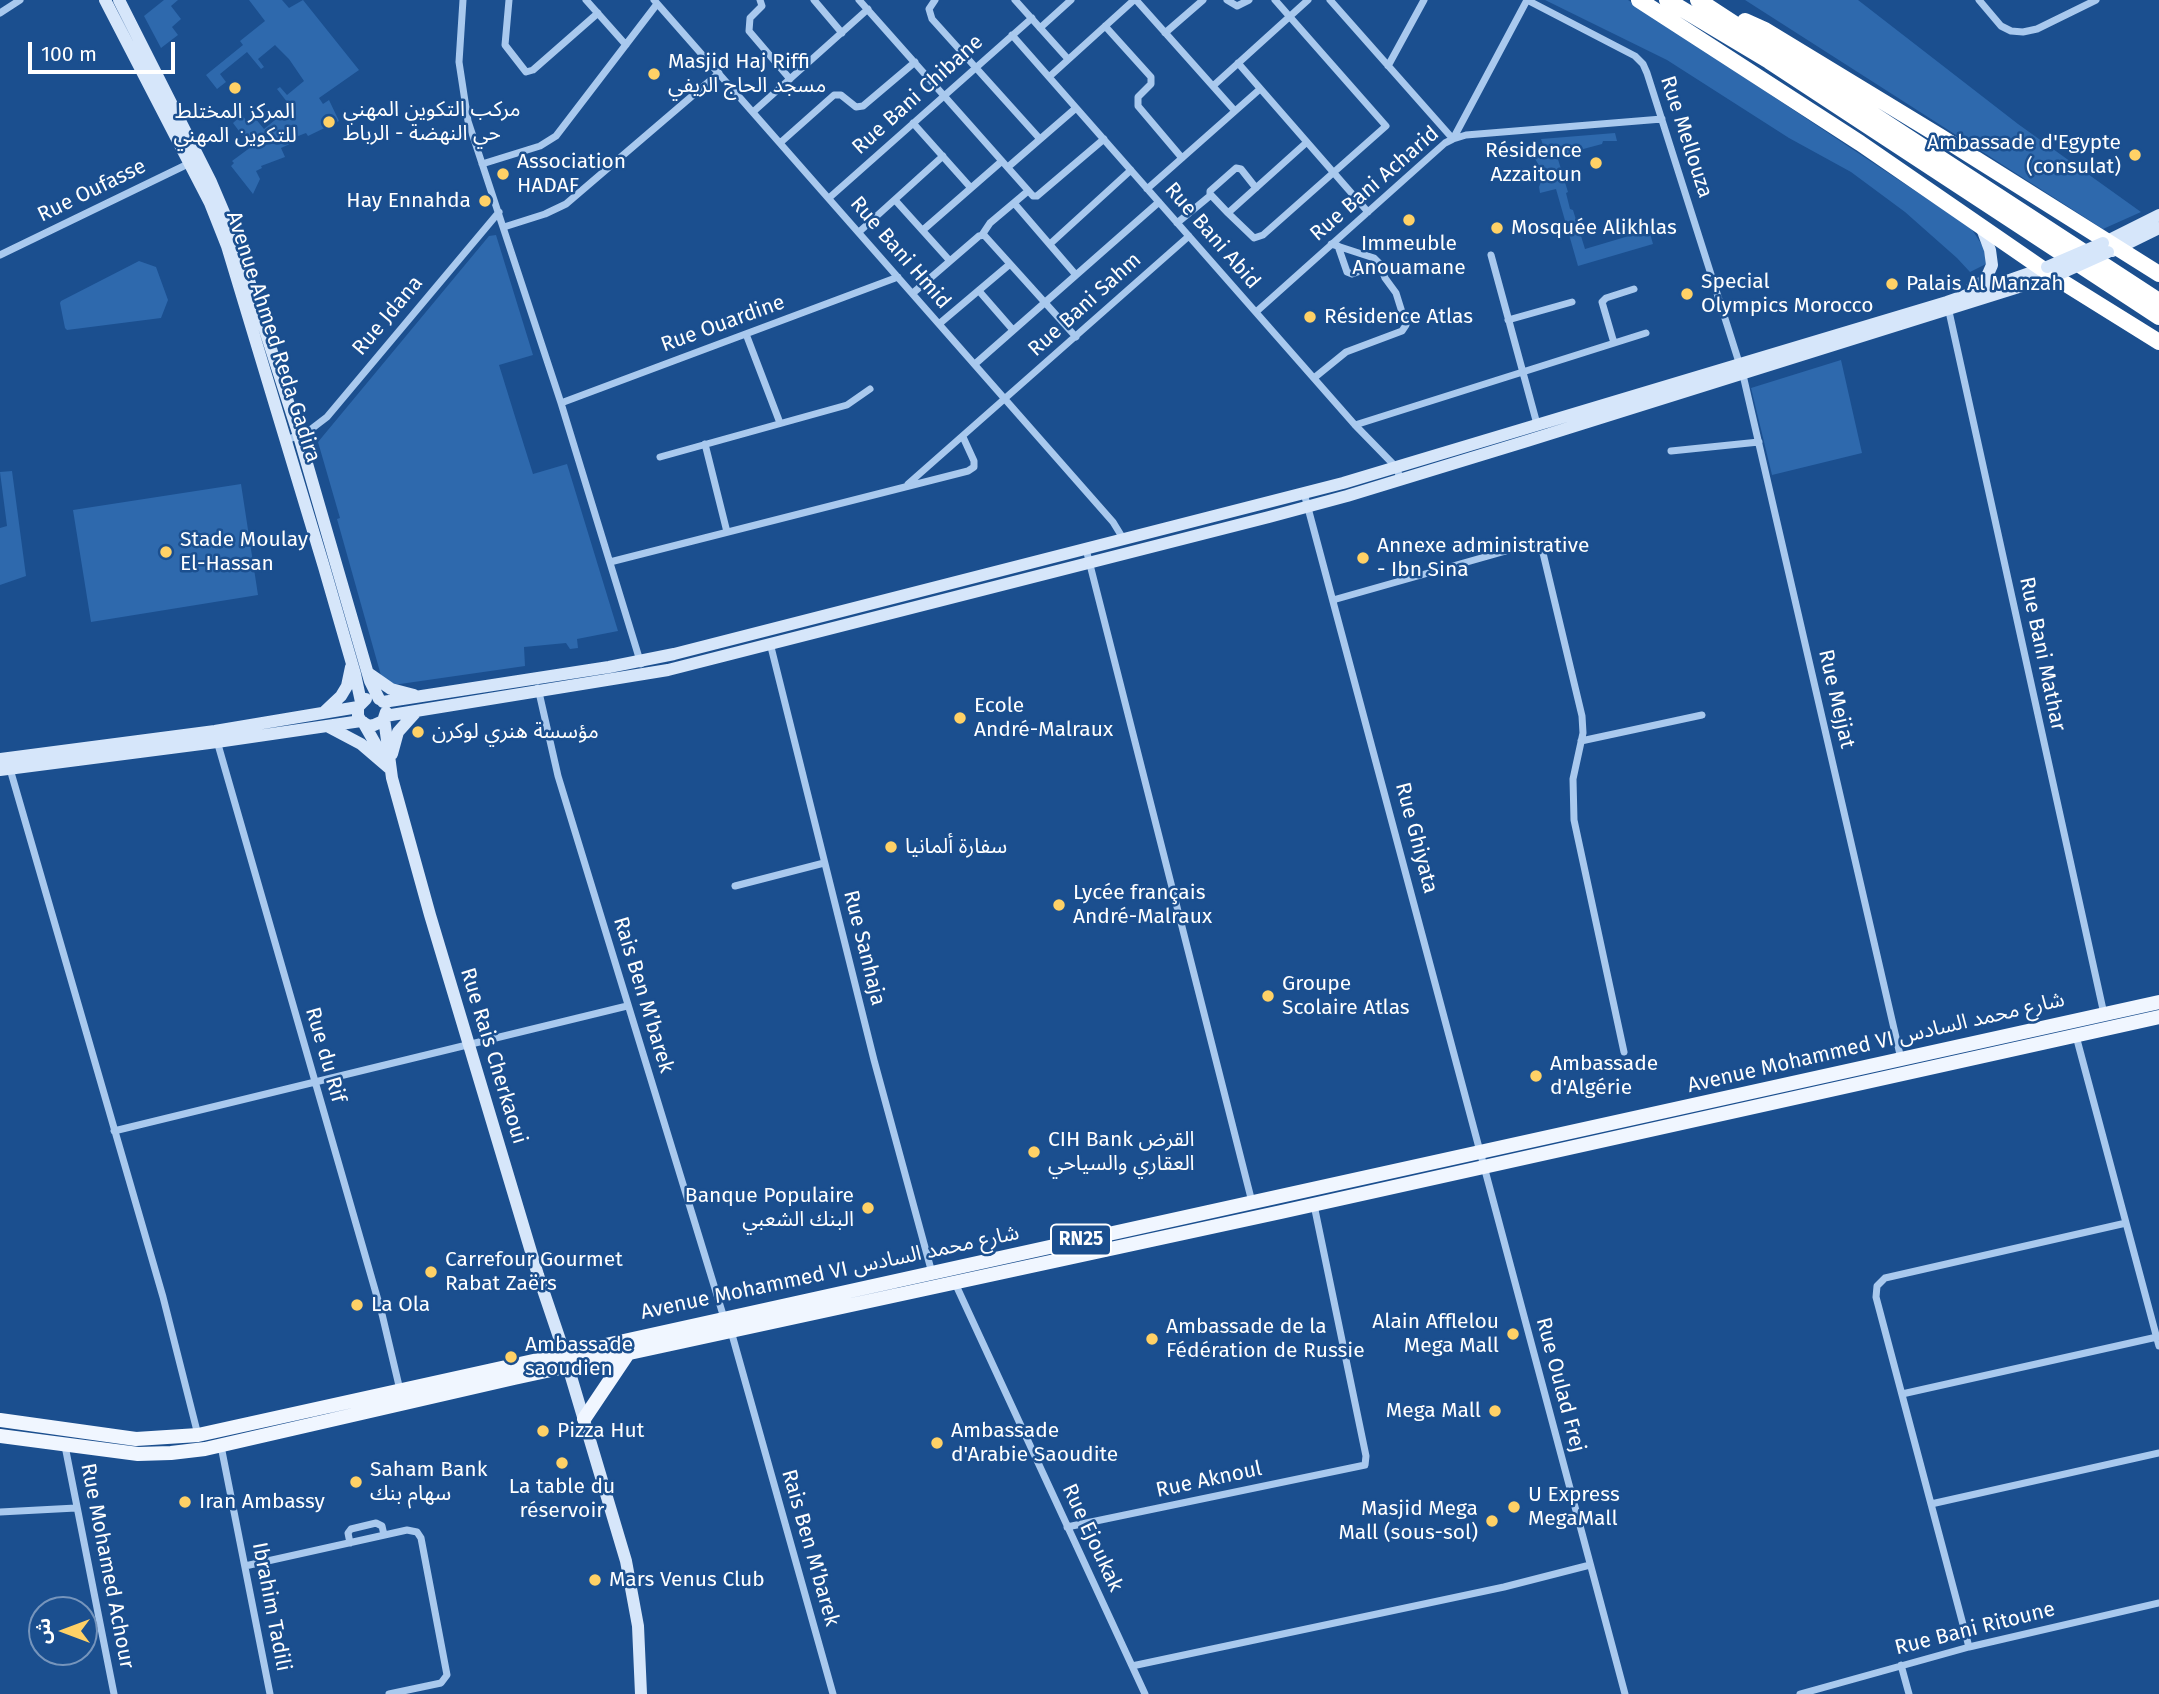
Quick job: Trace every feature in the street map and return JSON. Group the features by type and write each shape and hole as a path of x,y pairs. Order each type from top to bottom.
{"highway":[{"path":"1639,0 2159,342"},
{"path":"1667,0 1769,61 2159,317"},
{"path":"1698,0 2159,301"},
{"path":"1713,9 1765,30 2159,274"}],"main road":[{"name":"Avenue Mohammed VI شارع محمد السادس","path":"0,1436 65,1446 155,1454 188,1452 514,1378 567,1361 627,1355 727,1325 954,1282 1314,1205 1482,1160 1902,1059 2159,1002"},
{"name":"Avenue Mohammed VI شارع محمد السادس","path":"0,1420 136,1438 198,1435 400,1390 567,1361 727,1325 932,1273 1252,1203 1482,1160 2159,1017"},
{"path":"584,1419 627,1355"}],"street":[{"path":"0,13 20,0"},
{"name":"Avenue Ahmed Reda Gadira","path":"105,0 224,209 237,243 293,438 352,663 359,704"},
{"name":"Avenue Ahmed Reda Gadira","path":"119,0 195,161"},
{"path":"463,0 458,48 468,121 561,403 644,675"},
{"path":"509,0 505,45 526,72 533,70 598,13"},
{"path":"586,0 626,45"},
{"path":"760,0 762,6 750,18 749,31 790,79"},
{"path":"826,0 816,3 842,33"},
{"path":"859,0 1028,191 1037,196 1104,139"},
{"path":"935,0 929,9 930,17 1040,139"},
{"path":"1015,0 1068,59"},
{"path":"1040,28 1071,0"},
{"path":"1049,77 1135,0 1235,111"},
{"path":"1165,33 1203,0"},
{"path":"1227,0 1237,6 1248,0"},
{"path":"1256,188 1241,169 1236,168 1211,188 1211,195 1251,238 1260,237 1384,130 1385,124 1275,0"},
{"path":"1213,86 1308,0"},
{"path":"1331,0 1452,139 1527,0"},
{"path":"1388,66 1424,0"},
{"name":"Rue Mellouza","path":"1527,0 1640,59 1647,73 1735,348"},
{"path":"1979,0 2001,26 2011,31 2023,32 2037,29 2096,0"},
{"path":"482,164 552,140 656,2"},
{"name":"Rue Bani Hmid","path":"656,2 975,364 1124,541"},
{"path":"753,113 868,9"},
{"name":"Rue Bani Chibane","path":"829,198 1032,18"},
{"path":"1105,26 1151,76 1151,84 1138,97 1138,106 1182,158"},
{"name":"Rue Bani Abid","path":"1012,36 1395,468"},
{"path":"780,143 834,95 841,95 856,107 863,106 915,62"},
{"path":"1238,63 1368,212"},
{"path":"504,227 566,204 719,73"},
{"path":"1147,189 1260,89"},
{"path":"1008,167 1076,108"},
{"name":"Rue Bani Acharid","path":"1255,312 1335,245 1368,212 1452,139 1466,135 1662,119"},
{"path":"913,123 971,188"},
{"path":"1228,214 1307,142"},
{"path":"859,232 943,156"},
{"path":"923,230 1002,160"},
{"name":"Rue Oufasse","path":"0,254 195,161"},
{"path":"1050,244 1130,170"},
{"path":"912,293 982,235 986,227 1028,191"},
{"path":"1177,223 1211,195"},
{"path":"895,200 950,261"},
{"path":"1014,202 1076,275"},
{"path":"975,364 1159,202"},
{"name":"Rue Jdana","path":"293,438 310,430 327,417 499,212"},
{"path":"2110,246 2159,215"},
{"path":"1893,318 1903,310 1985,281 1991,271 1992,262 1981,226"},
{"path":"0,759 362,721 374,725 385,717 644,675 771,645 1088,556 1124,541 1395,468 1948,306 2050,272 2159,228"},
{"path":"982,235 1076,337"},
{"name":"Rue Bani Sahm","path":"905,486 1189,236"},
{"path":"1335,245 1347,272 1352,274 1363,270"},
{"path":"1314,378 1346,352 1402,331 1405,327 1396,293 1385,278 1379,263 1374,258 1335,245"},
{"path":"1491,255 1537,424"},
{"path":"939,324 1010,264"},
{"name":"Rue Ouardine","path":"561,403 898,277"},
{"path":"1614,343 1602,302 1606,298 1634,289"},
{"path":"979,291 1013,330"},
{"path":"1508,320 1572,302"},
{"path":"1124,541 1310,512 1395,468 1537,424 1741,368 1893,318 1948,306"},
{"name":"Rue Bani Mathar","path":"1948,306 2104,1014"},
{"path":"1355,425 1646,333"},
{"path":"746,334 780,423"},
{"name":"Rue Mejjat","path":"1735,348 1902,1059"},
{"path":"660,457 847,405 870,389"},
{"path":"610,562 972,469 974,461 963,437"},
{"name":"Avenue Ahmed Reda Gadira","path":"293,438 368,673 381,701"},
{"path":"1671,451 1759,442"},
{"path":"705,444 727,532"},
{"path":"1304,493 1310,512"},
{"name":"Rue Ghiyata","path":"1310,512 1482,1160"},
{"path":"1334,600 1523,546 1537,547 1545,557 1582,716 1581,741 1573,779 1574,820 1624,1052"},
{"path":"198,1435 182,1366 114,1130 5,770 216,737 359,704 369,697 381,701 424,697 640,662 1088,556"},
{"path":"1088,556 1252,1203"},
{"name":"Rue Sanhaja","path":"767,631 824,863 932,1273"},
{"path":"320,714 333,706 341,696 352,663"},
{"path":"368,673 394,690 424,697"},
{"name":"Rais Ben M’barek","path":"536,679 558,776 727,1325 833,1694"},
{"path":"381,701 390,768"},
{"path":"359,704 358,716 390,768"},
{"path":"390,768 398,732 416,712"},
{"path":"1581,741 1702,715"},
{"path":"327,726 361,744 390,768"},
{"name":"Rue du Rif","path":"216,737 382,1314 400,1390"},
{"name":"Rue Rais Cherkaoui","path":"390,768 423,892 626,1561 636,1606 641,1694"},
{"path":"735,886 824,863"},
{"path":"114,1130 627,1006"},
{"path":"2076,1035 2159,1346"},
{"name":"Rue Oulad Frej","path":"1482,1160 1625,1694"},
{"name":"Rue Aknoul","path":"1067,1527 1365,1465 1367,1460 1314,1205"},
{"path":"1969,1647 1876,1290 1885,1278 2126,1223"},
{"name":"Rue Ejoukak","path":"954,1282 1145,1694"},
{"path":"1902,1394 2157,1337"},
{"name":"Ibrahim Tadili","path":"221,1445 270,1694"},
{"name":"Rue Mohamed Achour","path":"65,1446 114,1694"},
{"path":"1931,1504 2159,1453"},
{"path":"0,1512 76,1508"},
{"path":"350,1542 348,1533 351,1530 376,1523 382,1526 384,1535"},
{"path":"245,1566 410,1529 419,1535 447,1675 441,1683 390,1694"},
{"path":"1132,1666 1504,1587 1590,1564"},
{"name":"Rue Bani Ritoune","path":"1800,1694 1969,1647 2158,1605"},
{"path":"1901,1665 1909,1694"}],"shaded area":[{"path":"164,0 178,0 171,6 181,19 172,27 178,35 161,48 144,16"},
{"path":"249,0 282,0 289,8 303,0 359,70 319,98 323,104 329,100 339,121 308,136 306,133 293,138 294,142 281,148 285,157 261,166 262,168 256,171 260,179 253,194 231,166 234,163 232,161 251,147 233,123 242,115 249,124 255,118 264,129 291,107 277,89 280,87 287,95 304,81 289,59 275,45 258,59 264,67 261,69 247,52 220,74 226,82 217,89 206,75 243,45 240,41 265,21"},
{"path":"1545,0 1628,0 1971,228 1984,248 1986,264 1970,272 1905,212 1851,172 1789,138 1667,60"},
{"path":"1745,0 1858,0 2018,124 2141,212 2103,229"},
{"path":"1615,133 1617,141 1603,141 1602,144 1557,156 1568,192 1566,193 1570,209 1573,210 1585,249 1649,230 1653,244 1578,266 1556,189 1540,193 1539,187 1544,174 1534,157 1533,147 1543,145 1541,139"},
{"path":"496,235 533,355 499,365 533,474 567,464 618,631 577,639 578,648 570,649 566,643 524,647 525,666 393,685 382,679 318,442 489,236"},
{"path":"139,261 156,267 168,300 161,318 67,330 65,328 61,301"},
{"path":"1841,360 1862,453 1772,475 1751,388"},
{"path":"12,471 26,576 0,585 0,528 7,526 0,472"},
{"path":"241,484 258,595 91,622 73,510"}],"place":[{"name":"Masjid Haj Riffi مسجد الحاج الريفي","path":"654,74"},
{"name":"المركز المختلط للتكوين المهني","path":"235,88"},
{"name":"مركب التكوين المهني حي النهضة - الرباط","path":"329,122"},
{"name":"Ambassade d'Egypte (consulat)","path":"2135,155"},
{"name":"Résidence Azzaitoun","path":"1596,163"},
{"name":"Association HADAF","path":"503,174"},
{"name":"Hay Ennahda","path":"485,201"},
{"name":"Immeuble Anouamane","path":"1409,220"},
{"name":"Mosquée Alikhlas","path":"1497,228"},
{"name":"Palais Al Manzah","path":"1892,284"},
{"name":"Special Olympics Morocco","path":"1687,294"},
{"name":"Résidence Atlas","path":"1310,317"},
{"name":"Stade Moulay El-Hassan","path":"166,552"},
{"name":"Annexe administrative - Ibn Sina","path":"1363,558"},
{"name":"Ecole André-Malraux","path":"960,718"},
{"name":"مؤسسة هنري لوكرن","path":"418,732"},
{"name":"سفارة ألمانيا","path":"891,847"},
{"name":"Lycée français André-Malraux","path":"1059,905"},
{"name":"Groupe Scolaire Atlas","path":"1268,996"},
{"name":"Ambassade d'Algérie","path":"1536,1076"},
{"name":"CIH Bank القرض العقاري والسياحي","path":"1034,1152"},
{"name":"Banque Populaire البنك الشعبي","path":"868,1208"},
{"name":"Carrefour Gourmet Rabat Zaërs","path":"431,1272"},
{"name":"La Ola","path":"357,1305"},
{"name":"Alain Afflelou Mega Mall","path":"1513,1334"},
{"name":"Ambassade de la Fédération de Russie","path":"1152,1339"},
{"name":"Ambassade saoudien","path":"511,1357"},
{"name":"Mega Mall","path":"1495,1411"},
{"name":"Pizza Hut","path":"543,1431"},
{"name":"Ambassade d'Arabie Saoudite","path":"937,1443"},
{"name":"La table du réservoir","path":"562,1463"},
{"name":"Saham Bank سهام بنك","path":"356,1482"},
{"name":"Iran Ambassy","path":"185,1502"},
{"name":"U Express MegaMall","path":"1514,1507"},
{"name":"Masjid Mega Mall (sous-sol)","path":"1492,1521"},
{"name":"Mars Venus Club","path":"595,1580"}]}
